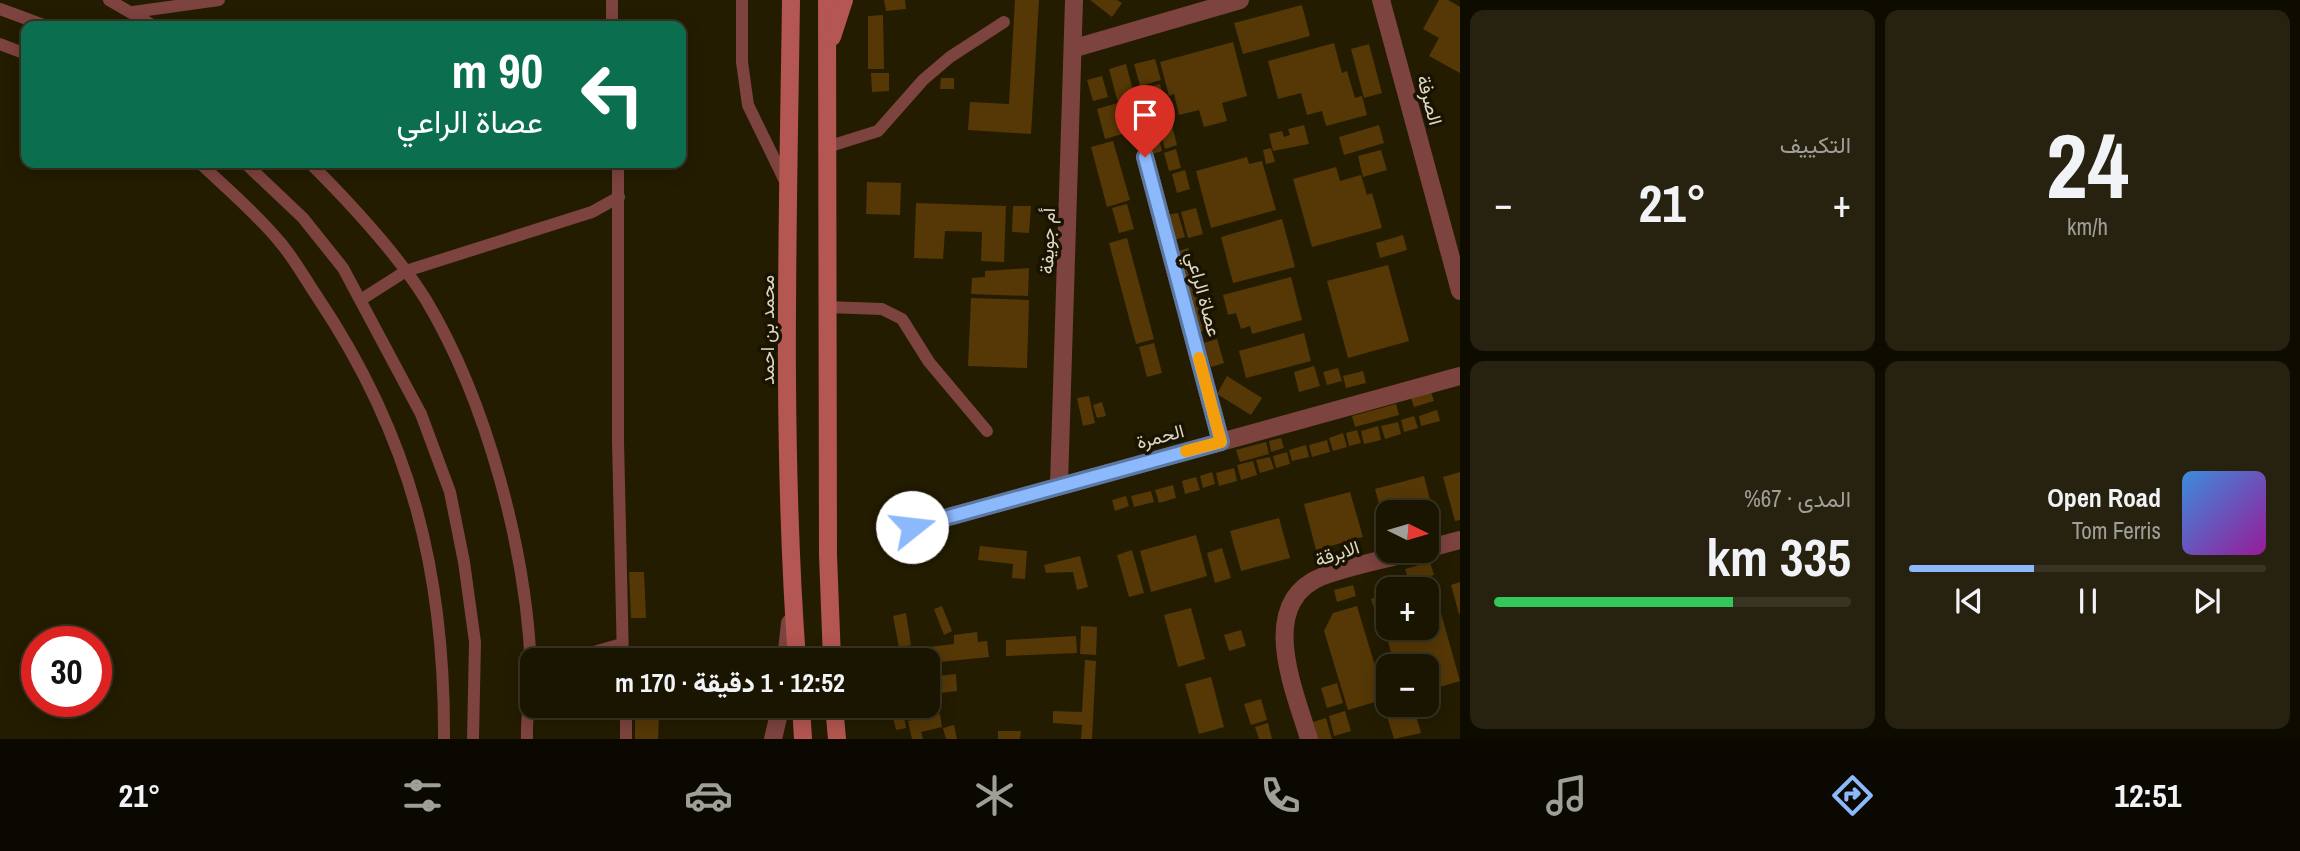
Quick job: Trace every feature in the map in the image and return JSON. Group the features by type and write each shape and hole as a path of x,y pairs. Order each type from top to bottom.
{"street":[{"name":"محمد بن احمد","path":"791,0 787,392 792,596 796,648"},
{"path":"827,0 828,555 832,648"},
{"path":"826,57 844,0"},
{"name":"أم جويفة","path":"1059,484 1074,0"},
{"path":"1074,48 1240,0"},
{"name":"الصرفة","path":"1381,0 1460,291"},
{"name":"عصاة الراعي","path":"1145,157 1221,442"},
{"name":"الحمرة","path":"912,527 1059,484 1460,376"},
{"path":"1439,546 1460,540"},
{"name":"الابرقة","path":"1309,739 1284,654 1285,626 1292,601 1321,576 1376,562"},
{"path":"787,648 792,596"},
{"path":"773,739 778,718"},
{"path":"802,718 803,739"},
{"path":"835,718 837,739"}],"lane":[{"path":"109,0 146,21"},
{"path":"133,12 219,0"},
{"path":"611,0 612,21"},
{"path":"742,0 742,62 748,104 788,187"},
{"path":"0,9 32,21"},
{"path":"827,147 878,131 941,65 1004,22"},
{"path":"0,44 21,52"},
{"path":"205,168 279,241 337,328 370,385 391,431 416,503 438,607 444,722 441,739"},
{"path":"250,168 303,218 343,268 362,299 421,414 450,492 464,562 475,642 474,739"},
{"path":"314,168 406,271 448,338 482,425 510,517 521,574 529,648"},
{"path":"618,168 618,441 622,648"},
{"path":"362,299 406,271 592,212 620,197"},
{"path":"827,307 882,309 901,319 929,362 987,431"},
{"path":"608,648 622,644"},
{"path":"527,739 528,718"},
{"path":"626,718 626,739"}],"building":[{"path":"884,0 905,0 906,9 886,11"},
{"path":"1015,0 1039,0 1031,134 968,130 970,102 1009,104"},
{"path":"1090,0 1117,0 1122,3 1112,17"},
{"path":"1439,0 1448,0 1460,7 1460,73 1429,56 1439,38 1423,29"},
{"path":"1302,5 1310,36 1243,54 1234,23"},
{"path":"883,15 884,69 868,69 868,16"},
{"path":"1233,42 1247,96 1222,103 1227,121 1204,127 1199,110 1179,115 1174,94 1169,96 1160,62"},
{"path":"1334,43 1342,73 1347,71 1355,98 1362,96 1367,115 1326,126 1322,111 1307,115 1301,93 1278,99 1268,61"},
{"path":"1369,44 1382,93 1364,98 1351,49"},
{"path":"1155,59 1161,80 1140,86 1134,64"},
{"path":"1126,64 1143,128 1105,139 1097,109 1118,103 1109,69"},
{"path":"871,73 889,73 889,91 872,92"},
{"path":"1102,76 1108,97 1093,101 1087,80"},
{"path":"941,78 954,78 954,89 940,89"},
{"path":"1160,84 1169,119 1149,125 1140,89"},
{"path":"1304,125 1309,144 1273,151 1269,134 1282,131 1284,137 1290,135 1288,129"},
{"path":"1379,125 1384,143 1344,155 1339,137"},
{"path":"1172,126 1177,145 1165,149 1160,130"},
{"path":"1158,134 1162,151 1152,154 1148,137"},
{"path":"1113,141 1130,200 1107,207 1091,147"},
{"path":"1271,148 1275,162 1266,164 1263,150"},
{"path":"1176,149 1181,168 1169,171 1164,153"},
{"path":"1381,150 1387,170 1363,177 1358,156"},
{"path":"1247,157 1249,164 1262,161 1276,210 1211,228 1196,171"},
{"path":"1336,167 1340,181 1361,175 1367,195 1372,193 1382,228 1312,247 1293,179"},
{"path":"1185,170 1190,189 1177,193 1172,174"},
{"path":"867,182 901,183 900,215 866,214"},
{"path":"916,203 1006,206 1004,262 981,261 982,232 945,231 943,259 914,258"},
{"path":"1127,204 1134,229 1119,233 1112,208"},
{"path":"1013,206 1031,206 1029,233 1012,232"},
{"path":"1196,208 1203,234 1188,238 1181,212"},
{"path":"1178,213 1185,237 1174,240 1167,215"},
{"path":"1282,219 1295,267 1233,283 1221,237"},
{"path":"1403,235 1407,250 1380,258 1376,243"},
{"path":"1127,238 1154,339 1136,344 1109,243"},
{"path":"1188,248 1212,328 1200,332 1176,252"},
{"path":"1388,265 1409,341 1348,358 1327,281"},
{"path":"1029,268 1028,296 971,294 972,278 985,277 985,271"},
{"path":"1291,277 1302,320 1252,334 1250,326 1241,329 1236,313 1228,315 1223,295"},
{"path":"971,298 1029,300 1027,368 968,366"},
{"path":"1304,333 1311,361 1246,378 1239,351"},
{"path":"1217,339 1224,363 1211,367 1204,343"},
{"path":"1154,343 1162,373 1147,377 1139,347"},
{"path":"1314,366 1320,386 1299,392 1294,372"},
{"path":"1338,368 1342,381 1327,385 1323,372"},
{"path":"1363,371 1366,383 1346,388 1343,376"},
{"path":"1227,376 1262,398 1251,415 1217,394"},
{"path":"1430,389 1434,401 1414,407 1410,395"},
{"path":"1089,396 1095,423 1083,426 1077,398"},
{"path":"1102,402 1106,416 1097,418 1093,405"},
{"path":"1396,404 1399,415 1355,427 1352,416"},
{"path":"1437,410 1440,421 1421,426 1419,416"},
{"path":"1414,416 1418,428 1404,432 1401,420"},
{"path":"1398,422 1401,434 1385,439 1381,426"},
{"path":"1378,426 1381,440 1364,444 1361,431"},
{"path":"1357,430 1361,443 1349,446 1346,433"},
{"path":"1343,433 1347,447 1333,451 1329,438"},
{"path":"1281,438 1284,448 1271,452 1269,441"},
{"path":"1327,440 1330,452 1312,457 1309,445"},
{"path":"1266,442 1269,454 1240,462 1236,450"},
{"path":"1306,445 1309,457 1292,461 1289,450"},
{"path":"1287,452 1290,464 1276,468 1273,456"},
{"path":"1270,457 1274,469 1260,473 1256,460"},
{"path":"1253,461 1257,475 1241,480 1237,465"},
{"path":"1234,468 1237,481 1219,486 1216,473"},
{"path":"1212,472 1215,484 1203,488 1200,476"},
{"path":"1460,472 1460,520 1455,521 1443,477"},
{"path":"1424,476 1430,500 1378,500 1375,489"},
{"path":"1196,477 1200,490 1185,494 1182,481"},
{"path":"1173,485 1176,498 1159,503 1155,490"},
{"path":"1151,491 1154,502 1134,507 1131,496"},
{"path":"1350,492 1363,537 1316,550 1304,504"},
{"path":"1126,496 1129,506 1115,511 1112,500"},
{"path":"1279,518 1290,558 1241,571 1230,531"},
{"path":"1196,535 1207,576 1151,592 1140,551"},
{"path":"980,546 1027,551 1025,579 1012,578 1013,564 978,560"},
{"path":"1222,548 1231,578 1215,583 1207,553"},
{"path":"1132,550 1144,593 1129,597 1117,555"},
{"path":"1080,556 1088,587 1077,590 1073,572 1046,573 1044,565"},
{"path":"1431,564 1434,575 1407,577 1405,569"},
{"path":"629,572 644,572 646,618 631,618"},
{"path":"1460,582 1460,614 1459,614 1451,585"},
{"path":"1353,585 1356,596 1337,602 1334,590"},
{"path":"1376,598 1376,607 1374,608 1371,599"},
{"path":"942,606 952,631 944,635 934,609"},
{"path":"1357,606 1376,669 1376,702 1348,710 1324,631 1333,613"},
{"path":"1439,606 1460,681 1439,687 1439,654 1391,654 1388,640 1439,640"},
{"path":"1191,608 1205,659 1178,667 1164,615"},
{"path":"906,613 911,645 899,648 893,616"},
{"path":"1081,626 1097,627 1096,655 1080,654"},
{"path":"1241,630 1246,646 1229,651 1224,635"},
{"path":"977,632 978,642 987,641 989,657 940,662 940,648 928,647 954,644 954,635"},
{"path":"1076,636 1077,653 1006,656 1006,640"},
{"path":"1085,660 1096,661 1092,739 1081,739 1082,725 1053,723 1053,711 1082,712"},
{"path":"956,674 957,691 940,693 940,676"},
{"path":"1211,677 1224,727 1199,734 1185,684"},
{"path":"1337,683 1343,703 1327,708 1321,688"},
{"path":"1261,699 1267,720 1251,725 1244,704"},
{"path":"1345,711 1351,731 1334,736 1329,716"},
{"path":"940,714 942,727 921,732 923,739 912,739 908,721 940,718"},
{"path":"1387,717 1416,717 1421,733 1394,739"},
{"path":"635,718 659,718 658,739 635,739"},
{"path":"893,718 904,718 906,728 896,730"},
{"path":"1326,718 1332,739 1318,739 1313,722"},
{"path":"1268,723 1272,739 1259,739 1255,727"},
{"path":"954,725 957,739 946,739 943,728"},
{"path":"998,731 1021,731 1020,739 998,739"}],"slow traffic":[{"path":"1186,451 1221,442 1199,358"}],"route":[{"path":"912,527 1059,484 1221,442 1145,157"}]}
